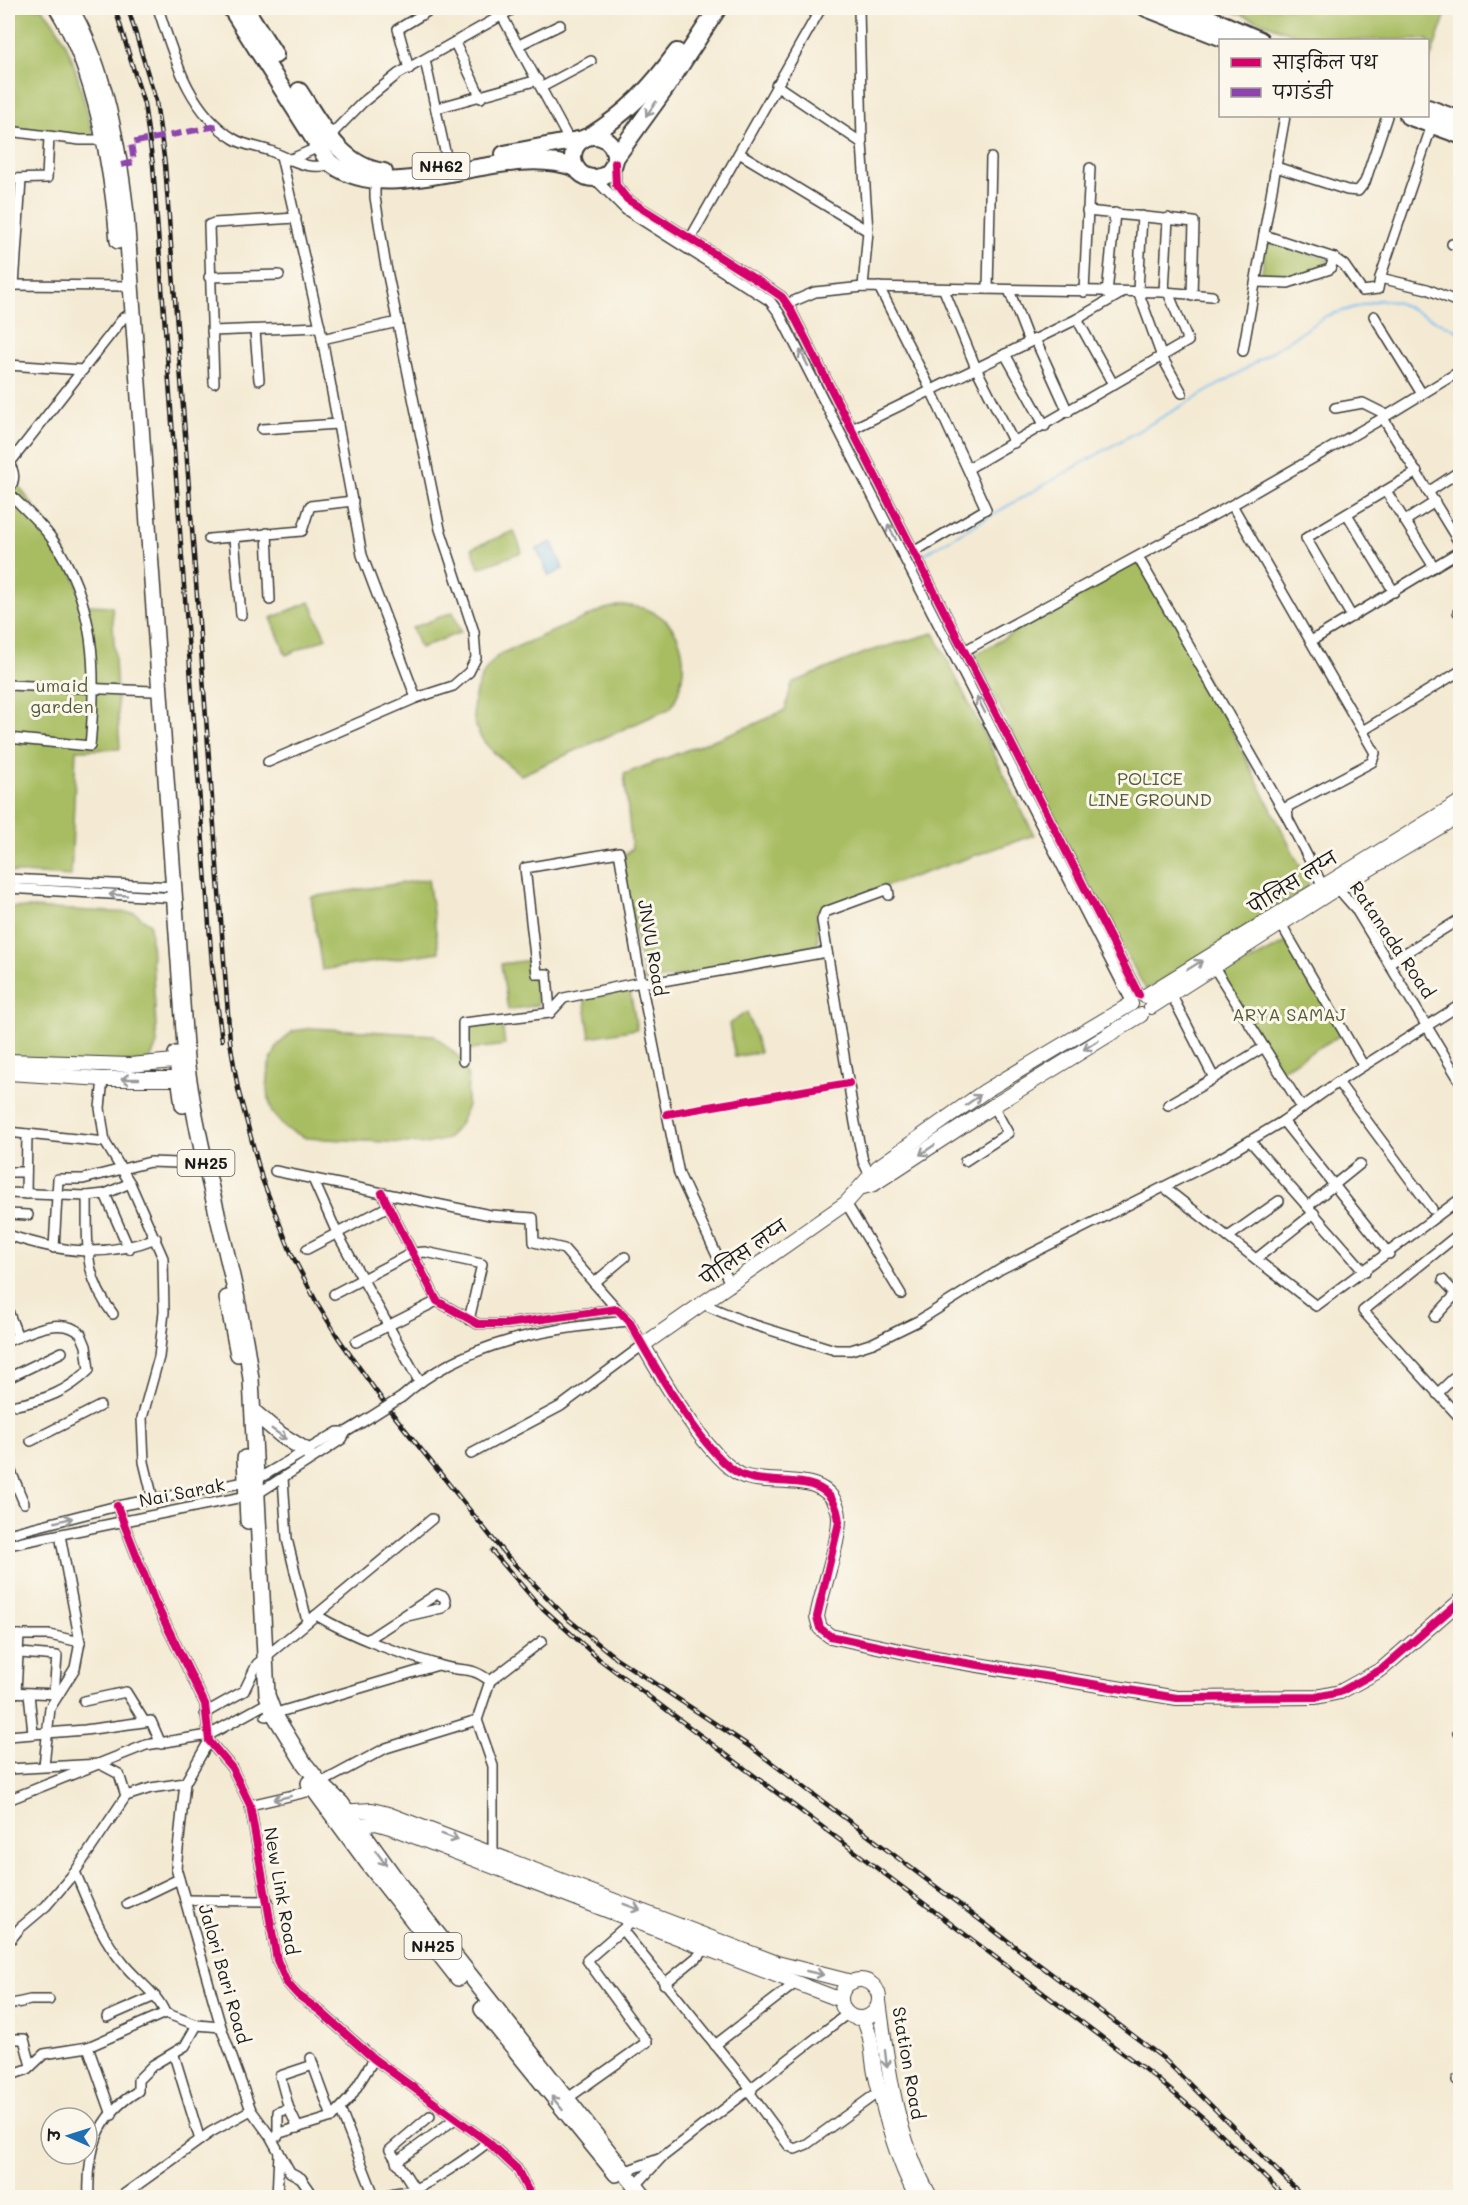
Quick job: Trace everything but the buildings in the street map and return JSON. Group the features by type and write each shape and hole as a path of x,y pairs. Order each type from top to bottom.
{"highway":[{"name":"NH62","path":"231,8 301,116 325,142 375,175 448,165 580,138 626,112 653,85 706,8"},
{"name":"NH62","path":"245,8 318,120 331,164 353,176 438,175 530,160 555,162 576,168 581,174 595,179"},
{"path":"595,179 608,174 718,8"},
{"path":"1146,8 1225,39"},
{"path":"1186,8 1258,39"},
{"path":"1429,108 1461,120"},
{"path":"1411,117 1461,135"},
{"path":"576,168 574,152 580,138 604,138 614,149 616,160"}],"main road":[{"name":"NH25","path":"57,8 68,26 81,59 104,140 125,286 171,892 181,1061 236,1339 242,1383 251,1488 261,1661 268,1709 290,1758 340,1812 417,1908 568,2098 636,2193"},
{"name":"NH25","path":"70,8 87,46 112,125 126,214 124,317 152,691 171,892"},
{"name":"NH25","path":"201,1164 245,1332 254,1412 251,1488"},
{"path":"254,1412 273,1429 307,1452"},
{"name":"NH25","path":"350,1827 367,1862 540,2083 621,2173"}],"street":[{"path":"158,8 185,82 205,115 236,141 316,167 331,164 346,156"},
{"path":"409,69 398,29 433,8"},
{"path":"285,158 325,142 370,96 409,69 515,8"},
{"path":"690,239 820,8"},
{"path":"859,8 862,143 868,231 863,287"},
{"path":"502,16 540,84 580,138"},
{"path":"519,45 560,25"},
{"path":"455,43 481,98"},
{"path":"425,60 448,165"},
{"path":"437,108 540,84 591,61"},
{"path":"776,85 862,143"},
{"path":"1243,351 1286,117"},
{"path":"1276,166 1347,190 1359,191 1365,182 1387,117"},
{"path":"1264,235 1334,258 1344,265 1362,291 1378,289 1432,125"},
{"path":"8,131 50,137 104,140"},
{"path":"8,180 47,178 50,137"},
{"path":"739,153 868,231"},
{"path":"285,158 367,572 416,698"},
{"path":"988,289 992,158"},
{"path":"616,160 616,185 627,199 769,288 787,304 915,551 1140,1003"},
{"path":"1084,292 1090,168"},
{"path":"268,762 416,698 453,686 469,672 476,658 477,647 474,632 440,529 376,208 375,175"},
{"path":"595,179 626,210 770,301 779,313 1140,1003"},
{"path":"21,180 11,286 125,286"},
{"path":"1087,211 1194,222 1192,296"},
{"path":"1107,293 1114,213"},
{"path":"1142,216 1138,291 1162,357 1182,393"},
{"path":"214,383 209,225 296,218"},
{"path":"969,468 1188,341 1166,292 1168,218"},
{"path":"1256,282 1288,283 1330,269 1334,258"},
{"path":"209,277 279,274"},
{"path":"1380,278 1426,289 1461,303"},
{"path":"787,304 815,292 863,287 1107,293 1138,291 1212,297"},
{"path":"879,287 932,390 986,509 915,551"},
{"path":"944,290 976,368 1014,443"},
{"path":"1009,290 1068,412"},
{"path":"852,429 1077,319 1122,293"},
{"path":"1374,316 1422,394"},
{"path":"8,738 90,746 96,689 92,649 82,598 52,538 8,491 14,480 8,464 124,317"},
{"path":"1077,319 1113,384"},
{"path":"322,339 398,322"},
{"path":"212,331 320,327"},
{"path":"255,331 259,380"},
{"path":"1005,354 1045,426"},
{"path":"8,365 83,370"},
{"path":"964,651 1232,505 1461,371"},
{"path":"1335,408 1363,403 1385,416 1428,492 1461,543"},
{"path":"262,429 338,424"},
{"path":"1428,492 1461,471"},
{"path":"1352,617 1306,538 1417,472"},
{"path":"1386,491 1434,567"},
{"path":"209,539 302,531 310,506 353,501"},
{"path":"1405,521 1435,502"},
{"path":"1232,505 1364,730 1375,753 1372,762 1287,807 1288,819"},
{"path":"1347,514 1394,592"},
{"path":"267,533 270,600"},
{"path":"234,538 241,615"},
{"path":"1311,641 1461,551"},
{"name":"Ratanada Road","path":"1138,556 1288,819 1330,887 1355,908 1460,1078"},
{"path":"1364,730 1461,671"},
{"path":"8,685 152,691"},
{"name":"पोलिस लय्न","path":"642,1345 730,1286 846,1203 868,1182 986,1091 1140,1003 1330,887 1461,802"},
{"path":"1140,1003 1171,994 1281,924 1330,887 1461,815"},
{"name":"JNVU Road","path":"550,1013 547,974 537,974 525,868 619,852 641,982 679,1174 730,1286"},
{"path":"8,879 171,892"},
{"path":"8,888 171,892"},
{"path":"868,1182 855,1123 822,920 825,912 888,889 890,896"},
{"path":"1389,963 1461,920"},
{"path":"1281,924 1364,1065"},
{"path":"463,1062 462,1023 550,1013 564,998 641,982 657,982 827,952"},
{"path":"1214,967 1302,1108"},
{"path":"1171,994 1214,1077"},
{"name":"पोलिस लय्न","path":"868,1182 993,1106 1140,1003"},
{"path":"703,1304 758,1327 835,1350 851,1350 918,1321 1001,1269 1165,1188 1250,1141 1364,1065 1461,1005"},
{"path":"1168,1105 1264,1047"},
{"path":"8,1061 93,1065 181,1061"},
{"path":"8,1073 103,1079 183,1079"},
{"path":"103,1079 100,1108 105,1142 130,1183 163,1258 164,1312 159,1357 142,1418 144,1462 153,1499"},
{"path":"1338,1082 1432,1209"},
{"path":"965,1161 1008,1133 993,1106"},
{"path":"1283,1121 1389,1254"},
{"path":"8,1132 105,1142"},
{"path":"26,1194 27,1134"},
{"path":"1250,1141 1365,1272"},
{"path":"54,1248 58,1179 83,1179 150,1162 201,1164"},
{"path":"1256,1259 1311,1210 1334,1185 1360,1164"},
{"path":"275,1171 490,1215 533,1218 534,1242 564,1249 629,1321 642,1345 709,1446 728,1467 752,1478 808,1484 826,1493 833,1501 839,1521 817,1617 820,1628 830,1636 924,1656 1176,1698 1316,1697 1340,1692 1382,1669 1461,1601"},
{"path":"8,1172 26,1172"},
{"path":"313,1179 337,1233 387,1326 420,1381"},
{"path":"8,1192 87,1196 105,1194 130,1183"},
{"path":"1165,1188 1316,1306 1461,1199"},
{"path":"382,1193 437,1301 469,1320 478,1324 506,1324 617,1309"},
{"path":"105,1194 129,1249"},
{"path":"87,1196 90,1273 96,1290 113,1314"},
{"path":"1228,1237 1279,1201"},
{"path":"846,1203 901,1294"},
{"path":"307,1249 389,1206"},
{"path":"8,1214 28,1215"},
{"path":"1461,1233 1364,1311 1461,1418"},
{"path":"8,1235 54,1248 88,1250 129,1249 156,1238"},
{"path":"334,1294 412,1254 425,1252 482,1264 469,1320"},
{"path":"594,1283 625,1257"},
{"path":"1435,1317 1459,1294 1443,1280"},
{"path":"357,1342 437,1301"},
{"path":"8,1311 18,1337"},
{"name":"Nai Sarak","path":"8,1545 122,1522 283,1478 333,1445 346,1432 402,1397 420,1381 459,1359 503,1341 550,1330 629,1321"},
{"path":"8,1341 60,1324 71,1326 81,1334 85,1343 88,1370 66,1390 40,1401 16,1406"},
{"path":"471,1455 561,1406 642,1345"},
{"path":"8,1378 62,1352"},
{"path":"1437,1394 1461,1371"},
{"path":"31,1441 100,1406"},
{"name":"Nai Sarak","path":"251,1488 338,1432 346,1432"},
{"path":"8,1465 24,1503"},
{"path":"283,1478 287,1539 307,1621"},
{"path":"8,1482 18,1489"},
{"path":"8,1534 153,1499 251,1488"},
{"path":"117,1506 154,1600 205,1704 209,1738"},
{"path":"205,1713 244,1691 261,1661 432,1519"},
{"path":"44,1766 45,1732 50,1708 56,1694 75,1668 80,1642 60,1535"},
{"path":"316,1615 345,1633 438,1665 476,1670 489,1681"},
{"path":"367,1640 403,1617"},
{"path":"8,1635 50,1635 80,1642"},
{"path":"20,1635 12,1692 56,1694"},
{"path":"493,1859 493,1766 477,1720 489,1681 542,1641"},
{"path":"8,1652 57,1656 56,1694"},
{"path":"8,1800 146,1745 209,1738 268,1709 438,1665"},
{"path":"84,1701 126,1692 144,1721"},
{"path":"29,1694 33,1733"},
{"name":"New Link Road","path":"250,1805 316,1787 386,1748 477,1720"},
{"path":"8,1736 85,1730 152,1721 161,1744"},
{"name":"New Link Road","path":"209,1738 232,1768 250,1805 277,1960 287,1983 374,2059 488,2142 518,2169 528,2196"},
{"name":"Jalori Bari Road","path":"209,1738 185,1783 176,1868 221,2027 251,2110 290,2172 302,2178 315,2198"},
{"path":"8,1769 100,1764 119,1774 126,1796"},
{"path":"8,1943 20,1928 46,1906 75,1872 126,1796 151,1788 185,1783"},
{"path":"340,1812 372,1810 388,1814 493,1859 627,1926 708,1948 841,2000"},
{"path":"350,1827 376,1823 390,1827 493,1859 777,1963 852,1982 869,1983 877,1990 879,2001 874,2013 862,2019 847,2014 841,2000 846,1986 852,1982"},
{"path":"75,1872 102,1936 122,1963 161,2002 165,2013"},
{"path":"127,1904 179,1879"},
{"path":"185,1900 268,1901"},
{"path":"568,2098 647,2042 587,1960 627,1926"},
{"path":"627,1926 664,1984 751,2091 789,2146 795,2149 807,2144 880,2091"},
{"path":"664,1984 708,1948"},
{"path":"715,2045 797,1982"},
{"path":"107,2017 155,1996"},
{"path":"8,2005 30,2000 49,2000"},
{"name":"Station Road","path":"879,2001 886,2065 902,2130 931,2198"},
{"path":"8,2076 31,2066 44,2054 88,2047 165,2013 197,2025 221,2027"},
{"path":"621,2173 661,2158 751,2091 847,2014"},
{"name":"Station Road","path":"862,2019 870,2033 880,2091 891,2132 916,2198"},
{"path":"89,2198 90,2150 100,2127 128,2097 138,2091 138,2080 153,2065 174,2055 186,2046 197,2025"},
{"path":"8,2035 11,2039 24,2039 31,2066"},
{"path":"88,2047 112,2115"},
{"path":"174,2055 200,2140"},
{"path":"280,2133 332,2117 350,2098 374,2059"},
{"path":"298,2128 289,2109 280,2076 312,2062 332,2117"},
{"path":"277,2198 279,2153 276,2140 280,2133 278,2112 289,2109"},
{"path":"340,2109 375,2198"},
{"path":"119,2198 200,2140 251,2110"},
{"path":"412,2192 390,2152 391,2147 430,2116"},
{"path":"396,2162 455,2119"},
{"path":"381,2198 392,2192 412,2192 468,2158 488,2142"},
{"path":"636,2193 661,2158"}],"green space":[{"path":"8,8 42,8 53,22 76,69 94,138 8,127"},
{"path":"1224,8 1448,8 1429,62 1429,39 1306,39"},
{"path":"1267,241 1327,259 1328,263 1326,267 1292,279 1261,278"},
{"name":"umaid garden","path":"8,455 16,463 20,488 61,542 85,605 112,606 120,749 76,750 71,876 8,872"},
{"path":"514,531 522,552 479,568 472,548"},
{"name":"POLICE LINE GROUND","path":"1144,556 1310,886 1146,990 1062,836 975,655"},
{"path":"310,602 326,638 286,655 271,618"},
{"path":"622,605 643,608 660,616 671,626 678,638 682,651 682,680 671,708 521,775 493,752 478,732 473,708 484,673 500,654 605,609"},
{"path":"453,612 461,632 420,648 412,628"},
{"path":"934,633 1034,835 817,910 818,953 645,982 620,859 632,849 624,774 755,724 785,710 792,683 867,652"},
{"path":"428,879 439,952 322,970 311,897"},
{"path":"8,907 135,913 150,924 157,1044 149,1062 8,1066"},
{"name":"ARYA SAMAJ","path":"1288,941 1344,1033 1279,1071 1216,968 1236,969"},
{"path":"531,960 538,1005 508,1010 501,964"},
{"path":"630,991 637,1029 590,1037 584,998"},
{"path":"747,1012 760,1052 735,1057 729,1024"},
{"path":"502,1022 505,1045 467,1050 464,1027"},
{"path":"313,1028 434,1035 463,1061 468,1078 467,1105 460,1124 447,1139 426,1144 306,1138 285,1128 272,1113 267,1091 269,1065 278,1045 293,1031"}],"water":[{"path":"552,542 563,569 549,576 537,549"}],"waterway":[{"path":"924,554 1239,373 1326,316 1379,300 1396,302 1460,332"}],"railway":[{"path":"115,8 144,104 153,165 212,965 222,1040"},
{"path":"128,8 156,101 165,164 230,1041 238,1089 262,1179 292,1255 317,1303 339,1339 388,1408 504,1553 569,1620 616,1658 752,1748 1163,2058 1305,2198"},
{"path":"492,1551 537,1603 599,1659 1156,2078 1207,2121 1286,2198"}],"marked path":[{"path":"121,165 134,162 131,143 217,126"}],"cycle path":[{"path":"615,163 616,185 627,199 769,288 782,297 791,310 1139,995"},
{"path":"667,1114 849,1083"},
{"path":"382,1193 437,1301 478,1324 506,1324 617,1309 629,1321 678,1404 709,1446 724,1462 738,1473 752,1478 799,1482 825,1492 834,1504 839,1522 817,1617 820,1628 830,1636 924,1656 1177,1698 1316,1697 1340,1692 1382,1669 1460,1601"},
{"path":"117,1506 154,1600 205,1704 209,1741 232,1768 250,1805 277,1960 287,1983 298,1995 320,2011 374,2059 488,2142 517,2169 532,2198"}]}
